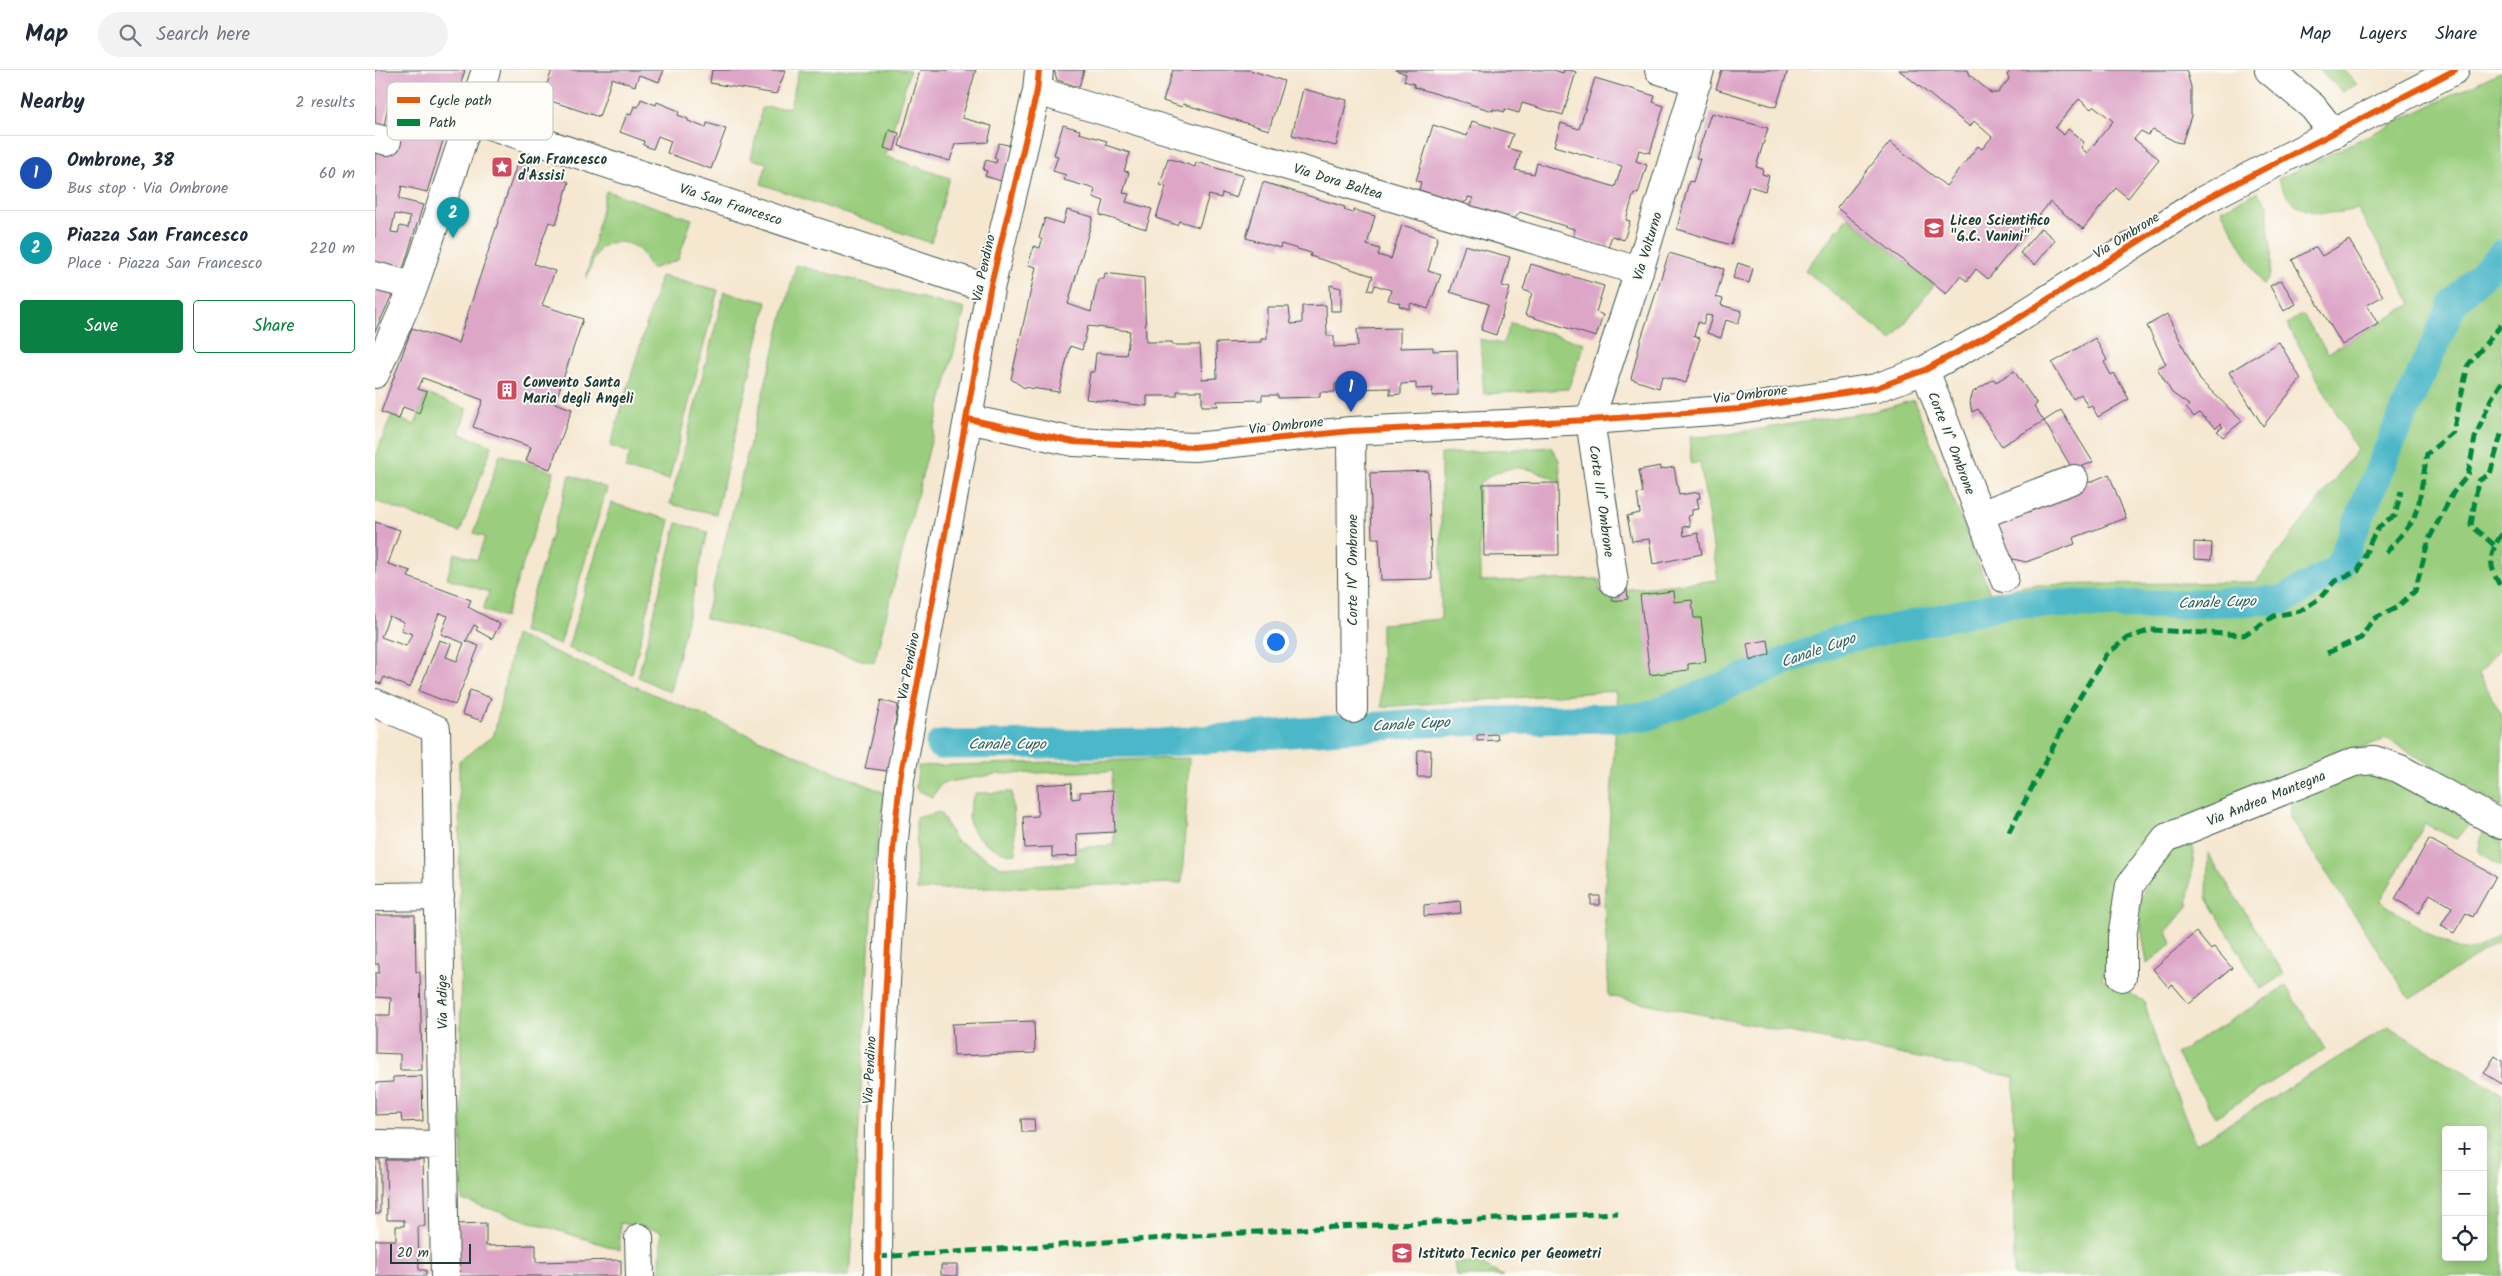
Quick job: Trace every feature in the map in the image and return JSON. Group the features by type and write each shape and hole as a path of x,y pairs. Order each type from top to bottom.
{"street":[{"path":"482,82 486,70"},
{"path":"1659,70 1698,76"},
{"path":"2269,70 2313,107 2334,134"},
{"name":"Via Ombrone","path":"968,419 1073,442 1194,447 1351,431 1590,420 1739,409 1876,388 1925,370 2012,322 2202,201 2455,70"},
{"name":"Via Volturno","path":"1590,420 1639,271 1698,76"},
{"name":"Via Dora Baltea","path":"1038,81 1639,271"},
{"name":"Via Pendino","path":"879,1276 879,1116 893,849 900,779 968,419 990,289 1038,81"},
{"path":"375,374 414,286 464,140"},
{"name":"Via San Francesco","path":"535,140 990,289"},
{"path":"375,276 414,286"},
{"name":"Corte II^ Ombrone","path":"1925,370 2004,578"},
{"name":"Corte III^ Ombrone","path":"1590,420 1613,582"},
{"name":"Corte IV^ Ombrone","path":"1351,431 1353,709"},
{"path":"1980,515 2074,479"},
{"name":"Via Adige","path":"375,703 436,729 445,1276"},
{"name":"Via Andrea Mantegna","path":"2122,977 2122,937 2130,885 2166,838 2354,762 2374,760 2400,769 2502,824"},
{"path":"375,897 440,896"},
{"path":"375,1144 443,1145"},
{"path":"639,1238 640,1276"}],"green space":[{"path":"799,70 910,70 885,156 950,178 931,243 761,184 767,163 751,159 762,108 790,107"},
{"path":"2319,70 2343,70 2357,84 2343,92"},
{"name":"Canale Cupo","path":"2502,71 2502,645 2479,674 2502,715 2502,808 2386,738 2155,835 2115,934 2102,979 2144,1001 2161,1056 2196,1144 2388,1027 2502,1094 2502,1276 2014,1276 2014,1077 1609,996 1604,904 1617,707 1615,691 1381,707 1381,624 1441,619 1441,454 1551,447 1559,460 1561,482 1528,469 1510,468 1479,483 1480,581 1599,579 1600,592 1718,580 1700,462 1691,464 1690,437 1715,436 1875,411 1914,400 1990,593 2031,585 2256,582 2357,450 2287,324 2302,314 2328,353 2412,304 2358,209 2333,213 2311,211 2292,201 2278,179"},
{"path":"606,191 692,219 678,260 651,269 641,252 636,248 624,243 612,243 601,248 597,253 586,279"},
{"path":"2257,192 2268,205 2271,250 2270,274 2263,285 2221,210"},
{"path":"1848,217 1934,285 1892,340 1805,270"},
{"path":"796,265 965,309 874,663 705,618"},
{"path":"661,276 718,290 669,480 625,469 630,453 610,446"},
{"path":"724,292 767,302 716,514 670,504"},
{"path":"1511,323 1585,343 1568,389 1484,394 1480,339 1502,344"},
{"path":"427,394 467,409 459,433 492,446 460,532 375,501 375,458 391,416 415,425"},
{"path":"500,454 554,472 505,617 483,610 489,592 447,578 455,553 477,560 485,537 474,533"},
{"path":"570,475 607,488 560,645 522,631"},
{"path":"611,503 670,520 632,674 568,648"},
{"path":"677,523 708,532 670,692 638,677"},
{"path":"515,635 885,793 874,864 851,1265 848,1276 677,1276 660,1271 661,1231 620,1223 620,1250 462,1200 459,761 494,735"},
{"path":"1189,758 1182,883 917,890 916,818 940,812 955,840 1001,867 1076,862 1075,848 1114,845 1111,795 1113,771 997,774 942,783 932,797 916,789 918,766"},
{"path":"2366,771 2386,774 2472,821 2456,839 2425,824 2380,901 2456,948 2465,950 2475,949 2495,938 2502,931 2502,940 2410,999 2290,818 2291,799"},
{"path":"1012,792 1016,854 997,850 984,842 974,832 969,818 970,805 975,793"},
{"path":"2484,828 2502,837 2502,866 2478,852"},
{"path":"2191,836 2194,852 2188,906 2167,931 2172,944 2147,964 2140,916 2143,893 2147,882 2166,853"},
{"path":"2208,853 2284,974 2261,989 2207,898"},
{"path":"2286,986 2325,1049 2215,1117 2176,1054"},
{"path":"1454,1263 1479,1263 1503,1276 1456,1276"}],"building":[{"path":"375,70 465,70 461,82 387,82 387,112 383,131 375,130"},
{"path":"552,70 664,70 659,82 639,75 635,86 612,78 599,117 553,102 553,82 548,82"},
{"path":"712,70 786,70 776,94 710,83"},
{"path":"920,70 976,70 962,118 992,126 988,142 955,144 950,161 899,146"},
{"path":"1054,70 1084,70 1079,87 1057,80"},
{"path":"1173,70 1250,70 1284,81 1269,130 1183,104 1182,107 1163,101"},
{"path":"1395,70 1554,70 1563,73 1564,70 1570,70 1576,72 1563,115 1522,103 1519,113 1505,109 1505,112 1493,109 1493,111 1414,87 1414,84 1404,81 1406,74"},
{"path":"1722,70 1788,70 1776,107 1716,89"},
{"path":"1899,70 1968,70 1970,75 1991,93 1998,93 2009,79 2007,75 2011,70 2186,70 2191,87 2191,116 2182,143 2176,142 2153,130 2148,135 2141,131 2134,139 2159,159 2128,198 2116,188 2083,229 2050,202 1988,279 1976,269 1967,281 1960,276 1946,294 1837,208 1890,142 1946,186 1978,146 1982,149 1992,137 1974,121 1970,127","holes":["2079,99 2091,109 2094,106 2113,121 2087,153 2081,148 2084,142 2068,129 2064,135 2055,128"]},
{"path":"1595,78 1655,96 1653,102 1664,106 1650,153 1639,150 1636,161 1647,165 1638,194 1634,193 1626,220 1630,221 1624,240 1612,236 1608,247 1574,237 1574,229 1520,212 1514,219 1471,206 1473,198 1468,197 1467,201 1462,203 1419,190 1421,182 1416,181 1433,125 1467,136 1472,121 1513,134 1508,148 1521,152 1515,170 1534,174 1537,163 1615,187 1622,166 1554,146 1561,123 1579,129"},
{"path":"1303,89 1347,100 1336,146 1292,135"},
{"path":"641,99 656,105 657,102 679,111 678,115 706,128 707,123 726,129 711,169 667,153 671,141 658,136 653,149 643,145 644,141 620,132 627,114 631,115 634,106 638,107"},
{"path":"1711,113 1768,128 1756,167 1763,169 1762,174 1769,176 1765,191 1749,186 1731,245 1677,229 1689,181 1693,182 1700,159 1696,158"},
{"path":"1063,125 1080,130 1079,133 1107,141 1105,145 1130,153 1124,171 1129,172 1123,193 1129,194 1126,202 1152,209 1146,229 1100,215 1104,201 1093,197 1095,189 1064,180 1066,175 1053,171 1058,156 1054,155"},
{"path":"889,130 899,133 894,151 884,148"},
{"path":"391,140 443,140 427,192 402,186 399,199 423,205 402,272 375,266 375,144 389,147","holes":["395,214 410,217 408,228 400,226 398,233 391,232"]},
{"path":"999,143 1012,146 1004,182 985,176 987,171 983,170 986,160 996,163 997,159 994,158"},
{"path":"1168,158 1195,167 1196,162 1243,176 1236,198 1222,193 1221,198 1209,195 1199,227 1179,221 1177,225 1156,218 1166,187 1160,185"},
{"path":"517,164 569,182 556,224 549,222 534,264 555,271 542,305 583,319 555,403 572,409 550,469 526,461 531,447 473,427 483,400 423,378 418,389 427,392 419,413 403,407 399,419 381,412 412,328 458,343"},
{"path":"1263,182 1345,207 1344,210 1353,213 1354,210 1375,216 1367,245 1380,249 1378,255 1391,259 1402,225 1438,236 1428,271 1441,275 1428,309 1411,303 1409,309 1399,306 1400,303 1388,300 1391,290 1375,285 1373,291 1368,290 1373,276 1310,256 1311,253 1281,244 1280,248 1246,238"},
{"path":"1067,210 1093,217 1068,304 1091,312 1098,279 1104,279 1105,273 1144,278 1146,342 1172,342 1172,345 1200,345 1202,379 1217,378 1216,343 1261,342 1261,339 1267,339 1267,307 1289,307 1291,324 1302,323 1302,306 1326,305 1327,336 1334,336 1334,347 1358,346 1357,329 1400,328 1400,348 1433,347 1433,351 1457,350 1458,395 1432,396 1433,388 1416,389 1416,383 1401,384 1401,394 1390,395 1390,388 1346,389 1346,383 1340,383 1335,384 1335,392 1320,392 1320,397 1278,398 1278,395 1262,395 1262,400 1217,401 1218,406 1202,406 1202,391 1177,391 1177,396 1147,396 1147,406 1086,399 1090,372 1094,372 1096,353 1126,355 1130,331 1088,326 1082,350 1070,346 1059,392 1023,387 1011,379 1036,267 1028,265 1034,246 1040,248 1042,240 1039,238 1045,218 1063,224"},
{"path":"2041,228 2055,240 2035,265 2020,253"},
{"path":"2349,240 2383,296 2367,305 2378,324 2342,345 2292,260 2316,247 2322,256"},
{"path":"1465,245 1510,257 1502,286 1510,288 1496,335 1481,330 1489,304 1450,292"},
{"path":"1669,253 1724,269 1716,297 1723,299 1721,305 1742,311 1738,324 1726,320 1721,338 1707,333 1712,316 1706,315 1703,324 1698,322 1694,336 1700,338 1686,383 1662,376 1659,388 1631,379 1641,339"},
{"path":"1738,263 1753,268 1749,283 1733,278"},
{"path":"1531,264 1604,286 1596,312 1603,315 1596,337 1525,315 1532,293 1523,290"},
{"path":"2281,280 2296,304 2284,311 2270,286"},
{"path":"375,284 395,288 375,332"},
{"path":"1330,285 1341,288 1341,311 1331,311"},
{"path":"2167,314 2200,380 2242,421 2223,437 2217,431 2223,427 2220,424 2216,428 2199,413 2194,417 2186,408 2189,405 2172,393 2157,368 2166,364 2147,326"},
{"path":"2095,338 2107,360 2104,362 2111,375 2114,373 2129,399 2098,417 2091,405 2088,407 2081,394 2073,399 2052,363"},
{"path":"2279,342 2301,379 2263,426 2229,372"},
{"path":"2014,371 2037,404 2034,406 2044,421 2001,446 1978,409 1972,412 1970,402 1973,392 1994,379 1996,382"},
{"path":"2061,410 2093,462 2073,470 2044,421"},
{"path":"1660,466 1660,470 1674,467 1679,495 1699,492 1700,498 1697,498 1699,509 1692,510 1692,515 1688,516 1690,526 1683,527 1684,536 1698,533 1702,554 1653,564 1649,539 1632,541 1627,516 1640,513 1637,494 1643,493 1639,470"},
{"path":"1428,471 1432,579 1381,580 1379,538 1372,538 1370,473"},
{"path":"2109,474 2126,518 2073,538 2075,544 2026,562 2009,558 1995,522"},
{"path":"1558,483 1559,555 1484,556 1483,484"},
{"path":"375,522 400,530 388,564 411,571 408,577 471,600 468,607 500,624 492,639 476,630 478,627 474,625 466,641 479,646 455,705 419,691 439,640 451,644 446,657 457,661 464,643 441,634 448,616 439,613 410,688 384,677 381,684 375,682","holes":["389,616 404,622 401,630 412,634 406,646 381,637"]},
{"path":"2194,542 2212,543 2211,560 2194,559"},
{"path":"1627,588 1628,599 1612,601 1610,590"},
{"path":"1673,591 1674,602 1692,600 1694,618 1701,618 1706,662 1688,664 1688,670 1650,675 1640,595"},
{"path":"1768,640 1770,654 1750,661 1747,644"},
{"path":"470,690 491,698 482,721 462,714"},
{"path":"881,700 898,705 888,771 865,768"},
{"path":"1497,734 1498,740 1477,741 1477,735"},
{"path":"1418,750 1431,750 1430,777 1417,777"},
{"path":"1071,783 1072,799 1080,798 1080,792 1113,790 1115,832 1077,834 1078,856 1052,857 1052,847 1025,848 1023,817 1038,816 1037,785"},
{"path":"2429,839 2496,876 2473,917 2466,913 2454,933 2441,926 2452,907 2430,894 2419,913 2395,899"},
{"path":"1591,896 1600,896 1600,905 1591,905"},
{"path":"1460,901 1461,913 1424,916 1424,905"},
{"path":"375,915 415,915 416,972 420,972 422,1070 400,1070 400,1054 375,1053 375,1015 390,1015 391,998 375,997 375,973 379,973 379,964 375,964"},
{"path":"2196,932 2211,950 2214,947 2232,968 2189,1004 2172,984 2169,988 2153,969"},
{"path":"1034,1021 1035,1053 954,1056 952,1024"},
{"path":"2495,1056 2502,1061 2502,1084 2484,1073"},
{"path":"422,1076 423,1121 402,1122 401,1114 375,1115 375,1083 393,1082 393,1077"},
{"path":"1021,1119 1034,1119 1035,1132 1022,1132"},
{"path":"375,1160 380,1160 380,1214 375,1214"},
{"path":"386,1160 423,1160 425,1226 418,1226 419,1270 426,1270 426,1276 375,1276 375,1240 396,1240 396,1226 404,1226 404,1220 387,1220"},
{"path":"486,1223 486,1246 536,1245 536,1262 621,1260 621,1276 457,1276 456,1224"},
{"path":"941,1265 957,1265 957,1276 941,1275"}],"waterway":[{"name":"Canale Cupo","path":"940,745 1160,743 1419,723 1646,717 1839,640 2013,603 2146,605 2283,600 2338,569 2396,430 2453,304 2502,254"}],"marked path":[{"path":"2386,553 2413,521 2419,502 2427,454 2453,432 2468,365 2502,324"},
{"path":"2327,653 2361,638 2373,619 2396,608 2415,591 2429,539 2453,493 2468,475 2475,438 2491,399 2502,382"},
{"path":"2494,545 2471,525 2478,481 2490,474 2502,431"},
{"path":"2009,832 2073,708 2106,655 2127,638 2151,630 2244,635 2274,616 2300,611 2320,598 2335,581 2358,571 2376,532 2387,520 2395,516 2401,491"},
{"path":"2502,534 2494,548 2491,561 2494,574 2502,589"},
{"path":"878,1257 1318,1228 1618,1213"}],"cycle path":[{"path":"878,1276 879,1116 893,849 900,779 990,289 1037,91 1039,70"},
{"path":"968,419 1074,442 1194,447 1351,431 1590,420 1739,409 1876,388 1925,370 2012,322 2202,201 2455,70"}],"place":[{"name":"San Francesco d'Assisi","path":"502,167"},
{"name":"Liceo Scientifico \"G.C. Vanini\"","path":"1934,228"},
{"name":"Piazza San Francesco","path":"453,238"},
{"name":"Convento Santa Maria degli Angeli","path":"507,390"},
{"name":"Ombrone, 38","path":"1351,412"},
{"name":"Istituto Tecnico per Geometri","path":"1402,1253"}]}
